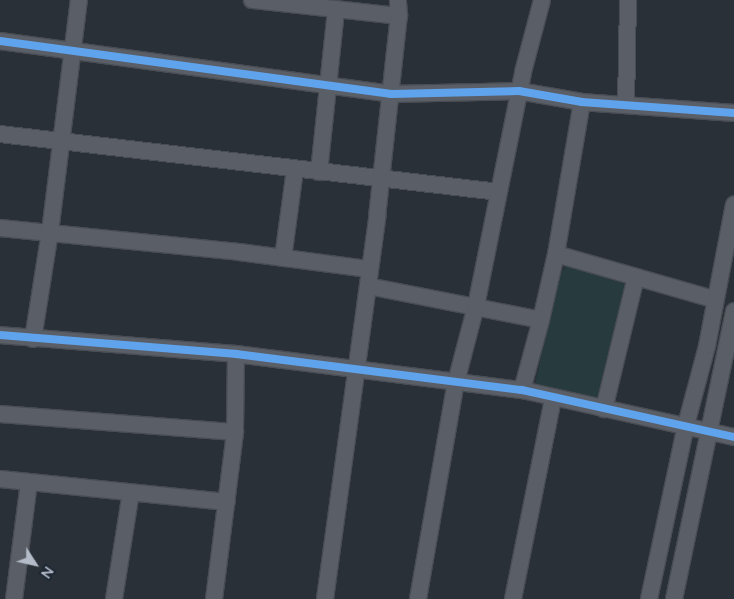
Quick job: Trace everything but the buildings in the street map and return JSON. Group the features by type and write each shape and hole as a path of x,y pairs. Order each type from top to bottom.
{"street":[{"path":"33,339 50,232 79,0"},
{"path":"252,0 336,9 399,8 391,94 368,286 325,599"},
{"path":"418,599 456,382 476,306 519,91 542,0"},
{"path":"626,105 628,0"},
{"path":"319,172 336,9"},
{"path":"0,41 391,94 519,91 582,102 734,113"},
{"path":"522,390 556,254 582,102"},
{"path":"0,134 381,180 499,192"},
{"path":"283,258 295,169"},
{"path":"649,599 686,425 707,346 734,205"},
{"path":"0,228 50,232 370,269"},
{"path":"556,254 716,300"},
{"path":"604,410 636,277"},
{"path":"368,286 541,320"},
{"path":"674,599 734,311"},
{"path":"0,335 236,354 522,390 604,410 686,425 734,437"},
{"path":"214,599 235,432 236,354"},
{"path":"512,599 552,398"},
{"path":"0,414 235,432"},
{"path":"0,479 227,502"},
{"path":"14,599 28,482"},
{"path":"114,599 131,492"}],"green space":[{"path":"569,265 628,285 600,406 533,394 559,273"}],"cycle path":[{"path":"0,41 391,94 519,91 582,102 734,113"},
{"path":"0,335 236,354 522,390 734,437"}]}
